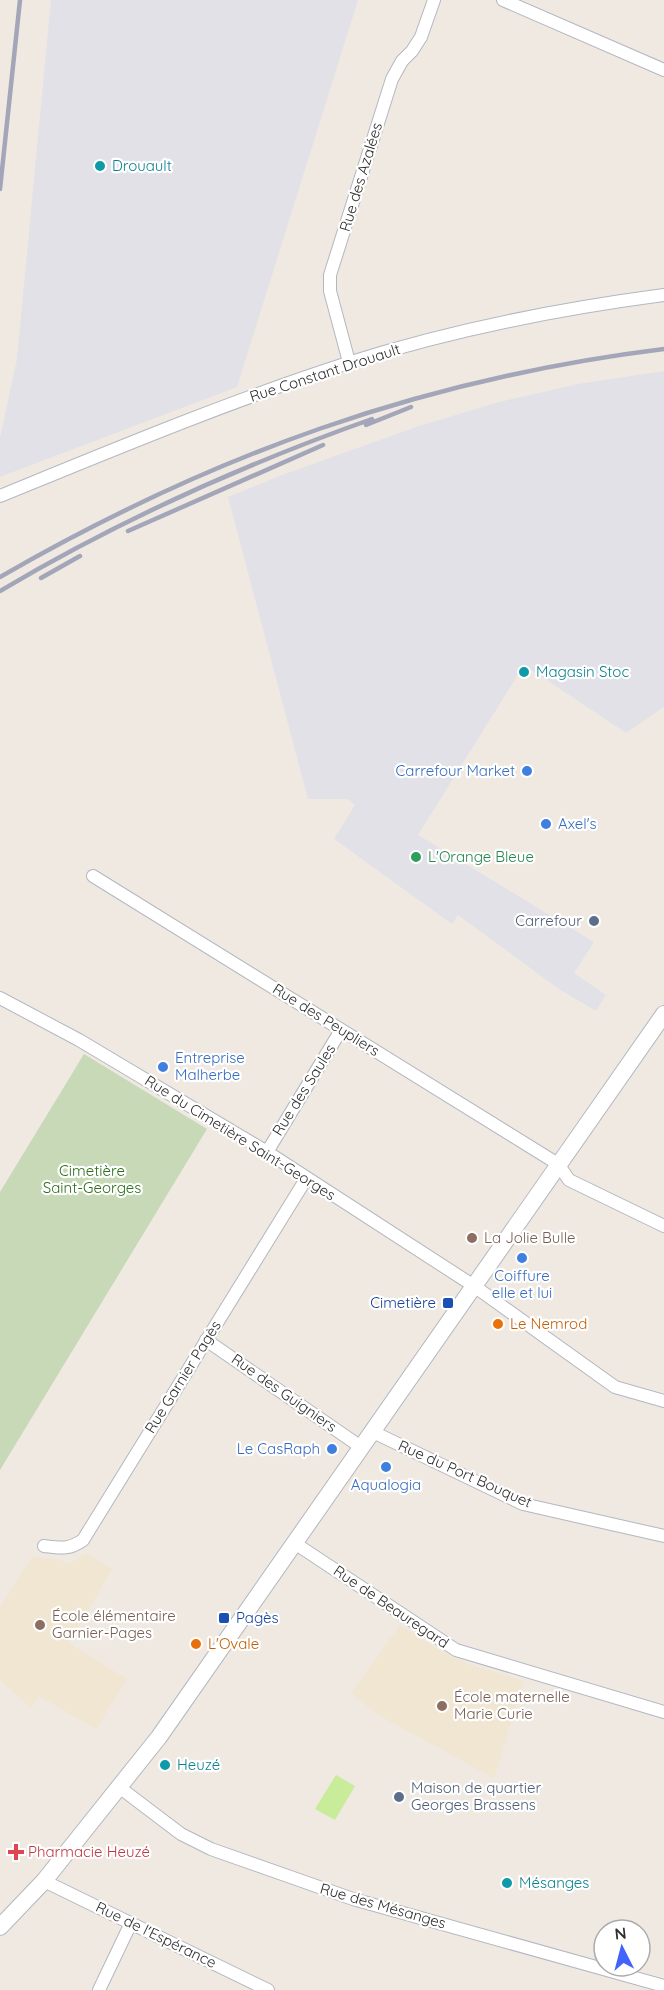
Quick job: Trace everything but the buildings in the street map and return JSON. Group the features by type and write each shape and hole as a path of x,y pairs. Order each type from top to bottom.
{"main road":[{"path":"0,1927 44,1881 159,1737 296,1544 558,1164 658,1032 664,1014"}],"street":[{"name":"Rue des Azalées","path":"349,362 330,291 330,275 392,79 420,37 434,0"},
{"path":"503,0 664,70"},
{"name":"Rue Constant Drouault","path":"0,496 189,419 349,362 491,325 572,308 664,295"},
{"name":"Rue des Peupliers","path":"93,876 558,1164 569,1180 664,1226"},
{"name":"Rue du Cimetière Saint-Georges","path":"0,998 79,1040 267,1152 474,1286 615,1387 664,1401"},
{"name":"Rue des Saules","path":"267,1152 341,1030"},
{"name":"Rue Garnier Pagès","path":"44,1546 64,1549 83,1540 306,1179"},
{"name":"Rue des Guigniers","path":"206,1340 361,1447"},
{"name":"Rue du Port Bouquet","path":"373,1432 523,1504 664,1536"},
{"name":"Rue de Beauregard","path":"296,1544 456,1650 664,1712"},
{"name":"Rue des Mésanges","path":"119,1787 181,1834 211,1849 353,1899 664,1986"},
{"name":"Rue de l'Espérance","path":"44,1881 268,1990"},
{"path":"99,1990 131,1923"}],"shaded area":[{"path":"51,0 358,0 237,387 0,477 0,438 17,359"},
{"path":"664,371 664,707 626,733 524,665 418,835 594,942 574,973 606,995 596,1011 559,989 458,915 452,924 334,839 355,805 348,799 308,799 228,497 282,475 419,426 499,402 578,384"},
{"name":"École élémentaire Garnier-Pages","path":"86,1553 112,1569 69,1643 127,1679 96,1729 39,1696 31,1708 0,1680 0,1607 32,1557 60,1560 69,1564"},
{"name":"École maternelle Marie Curie","path":"400,1625 442,1652 470,1665 524,1681 494,1778 382,1717 354,1696 352,1692"}],"green space":[{"name":"Cimetière Saint-Georges","path":"84,1054 207,1129 0,1470 0,1192"},
{"path":"336,1775 355,1786 335,1820 315,1809"}],"railway":[{"path":"0,189 20,0"},
{"path":"0,577 79,533 159,494 239,459 320,428 403,402 488,380 574,362 664,349"},
{"path":"366,425 411,407"},
{"path":"0,591 90,541 182,496 276,455 372,419"},
{"path":"128,531 323,445"},
{"path":"41,578 80,556"}],"place":[{"name":"Drouault","path":"100,166"},
{"name":"Magasin Stoc","path":"524,672"},
{"name":"Carrefour Market","path":"527,771"},
{"name":"Axel's","path":"546,824"},
{"name":"L'Orange Bleue","path":"416,857"},
{"name":"Carrefour","path":"594,921"},
{"name":"Entreprise Malherbe","path":"163,1067"},
{"name":"La Jolie Bulle","path":"472,1238"},
{"name":"Coiffure elle et lui","path":"522,1258"},
{"name":"Cimetière","path":"448,1303"},
{"name":"Le Nemrod","path":"498,1324"},
{"name":"Le CasRaph","path":"332,1449"},
{"name":"Aqualogia","path":"386,1467"},
{"name":"Pagès","path":"224,1618"},
{"name":"École élémentaire Garnier-Pages","path":"40,1625"},
{"name":"L'Ovale","path":"196,1644"},
{"name":"École maternelle Marie Curie","path":"442,1706"},
{"name":"Heuzé","path":"165,1765"},
{"name":"Maison de quartier Georges Brassens","path":"399,1797"},
{"name":"Pharmacie Heuzé","path":"16,1852"},
{"name":"Mésanges","path":"507,1883"}]}
